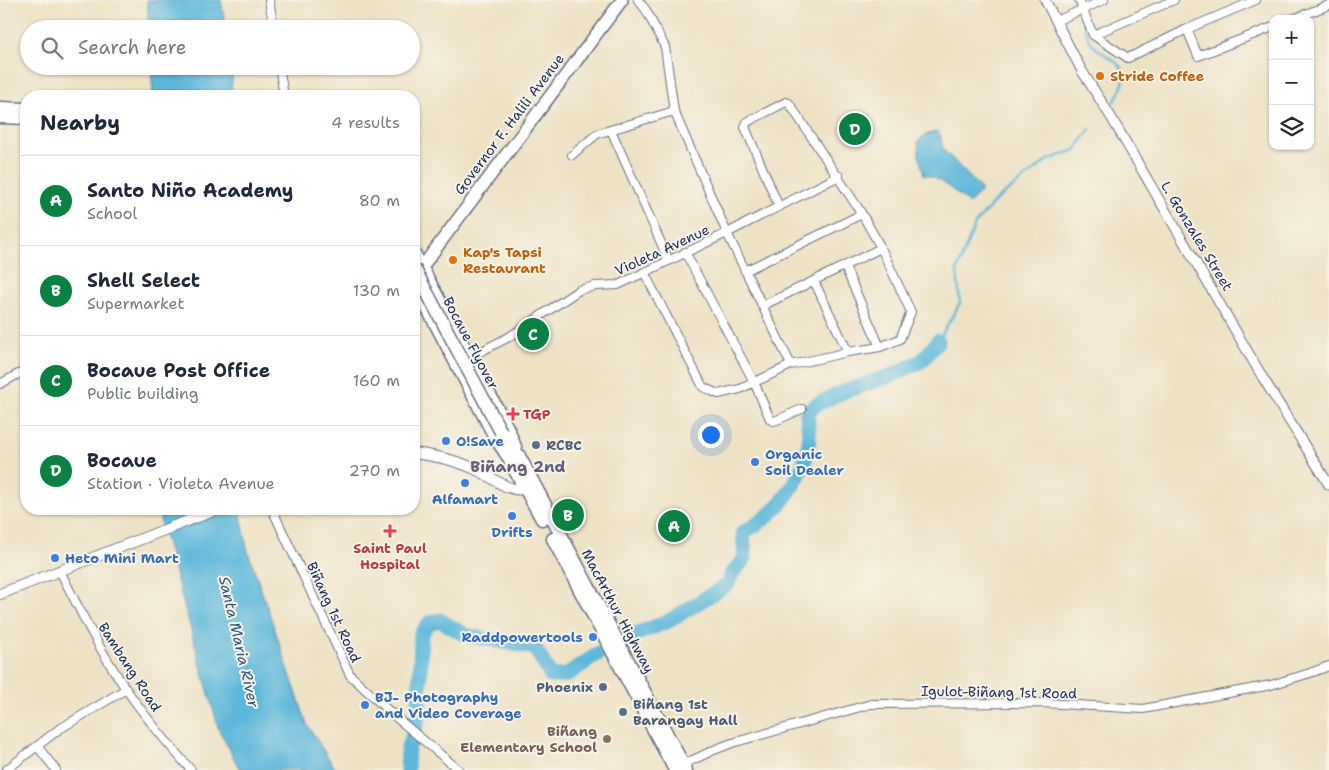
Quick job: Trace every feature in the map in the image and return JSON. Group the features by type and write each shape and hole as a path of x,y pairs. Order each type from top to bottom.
{"highway":[{"path":"0,108 20,109"},
{"path":"0,117 20,118"},
{"name":"Bocaue Flyover","path":"420,272 515,460"},
{"name":"MacArthur Highway","path":"515,460 680,768"}],"main road":[{"name":"Governor F. Halili Avenue","path":"420,265 622,0"},
{"name":"MacArthur Highway","path":"420,271 470,357 509,430 515,460"},
{"name":"MacArthur Highway","path":"420,295 495,438 515,460"},
{"path":"420,454 450,460 478,470 516,490 529,487"},
{"path":"0,594 202,515"}],"street":[{"path":"269,0 272,20"},
{"path":"638,0 646,10 666,46 674,111 727,233 791,365"},
{"name":"L. Gonzales Street","path":"1044,0 1082,71 1116,125 1263,378 1329,485"},
{"path":"1079,0 1093,35 1128,58 1256,0"},
{"path":"1056,21 1104,0"},
{"path":"1093,35 1174,0"},
{"path":"1303,15 1329,5"},
{"path":"1187,30 1198,56 1269,28"},
{"path":"281,75 283,90"},
{"path":"644,272 703,387 718,394 740,390 791,365 880,347 900,339 911,312 882,248 839,176 789,103 783,103 747,122 745,127 779,207"},
{"path":"572,154 597,134 674,111"},
{"path":"611,130 669,261"},
{"name":"Violeta Avenue","path":"470,357 508,337 579,290 595,286 618,285 727,233 839,176"},
{"path":"745,271 862,214"},
{"path":"762,306 882,248"},
{"path":"685,252 754,382 770,419 773,421 802,409"},
{"path":"845,267 880,347"},
{"path":"814,281 848,352"},
{"path":"0,384 20,373"},
{"name":"Biñang 1st Road","path":"275,515 350,675 459,770"},
{"name":"Bambang Road","path":"60,571 91,632 126,689 190,770"},
{"name":"Igulot-Biñang 1st Road","path":"680,768 732,743 871,704 1044,703 1143,709 1270,685 1329,666"},
{"path":"6,770 73,720 126,689"},
{"path":"37,746 56,770"}],"water":[{"path":"147,0 221,0 224,20 148,20"},
{"path":"152,75 232,75 231,90 153,90"},
{"path":"937,131 940,134 943,149 982,190 969,204 941,182 924,175 919,156 918,141 925,135"},
{"name":"Santa Maria River","path":"159,515 241,515 247,548 307,724 336,770 240,770 219,730"}],"waterway":[{"path":"1084,21 1087,35 1092,43 1098,50 1120,66 1123,71 1123,83 1114,102"},
{"path":"938,341 960,303 957,270 975,224 995,201 1048,160 1075,150 1090,129"},
{"path":"626,638 669,621 728,584 731,575 745,558 743,532 755,525 778,506 796,481 807,454 809,440 807,413 817,404 843,392 893,375 923,360 938,341"},
{"path":"407,770 408,747 416,728 419,713 421,634 429,623 440,620 465,635 535,648 551,676 567,675 605,649"}],"place":[{"name":"Stride Coffee","path":"1100,76"},
{"name":"Bocaue","path":"855,129"},
{"name":"Kap's Tapsi Restaurant","path":"453,260"},
{"name":"Bocaue Post Office","path":"533,334"},
{"name":"TGP","path":"513,414"},
{"name":"O!Save","path":"446,441"},
{"name":"RCBC","path":"536,445"},
{"name":"Organic Soil Dealer","path":"755,462"},
{"name":"Alfamart","path":"465,483"},
{"name":"Shell Select","path":"568,515"},
{"name":"Drifts","path":"512,516"},
{"name":"Santo Niño Academy","path":"674,526"},
{"name":"Saint Paul Hospital","path":"390,531"},
{"name":"Heto Mini Mart","path":"55,558"},
{"name":"Raddpowertools","path":"593,637"},
{"name":"Phoenix","path":"603,687"},
{"name":"BJ- Photography and Video Coverage","path":"365,705"},
{"name":"Biñang 1st Barangay Hall","path":"623,712"},
{"name":"Biñang Elementary School","path":"607,739"}],"district":[{"name":"Biñang 2nd","path":"518,466"}]}
